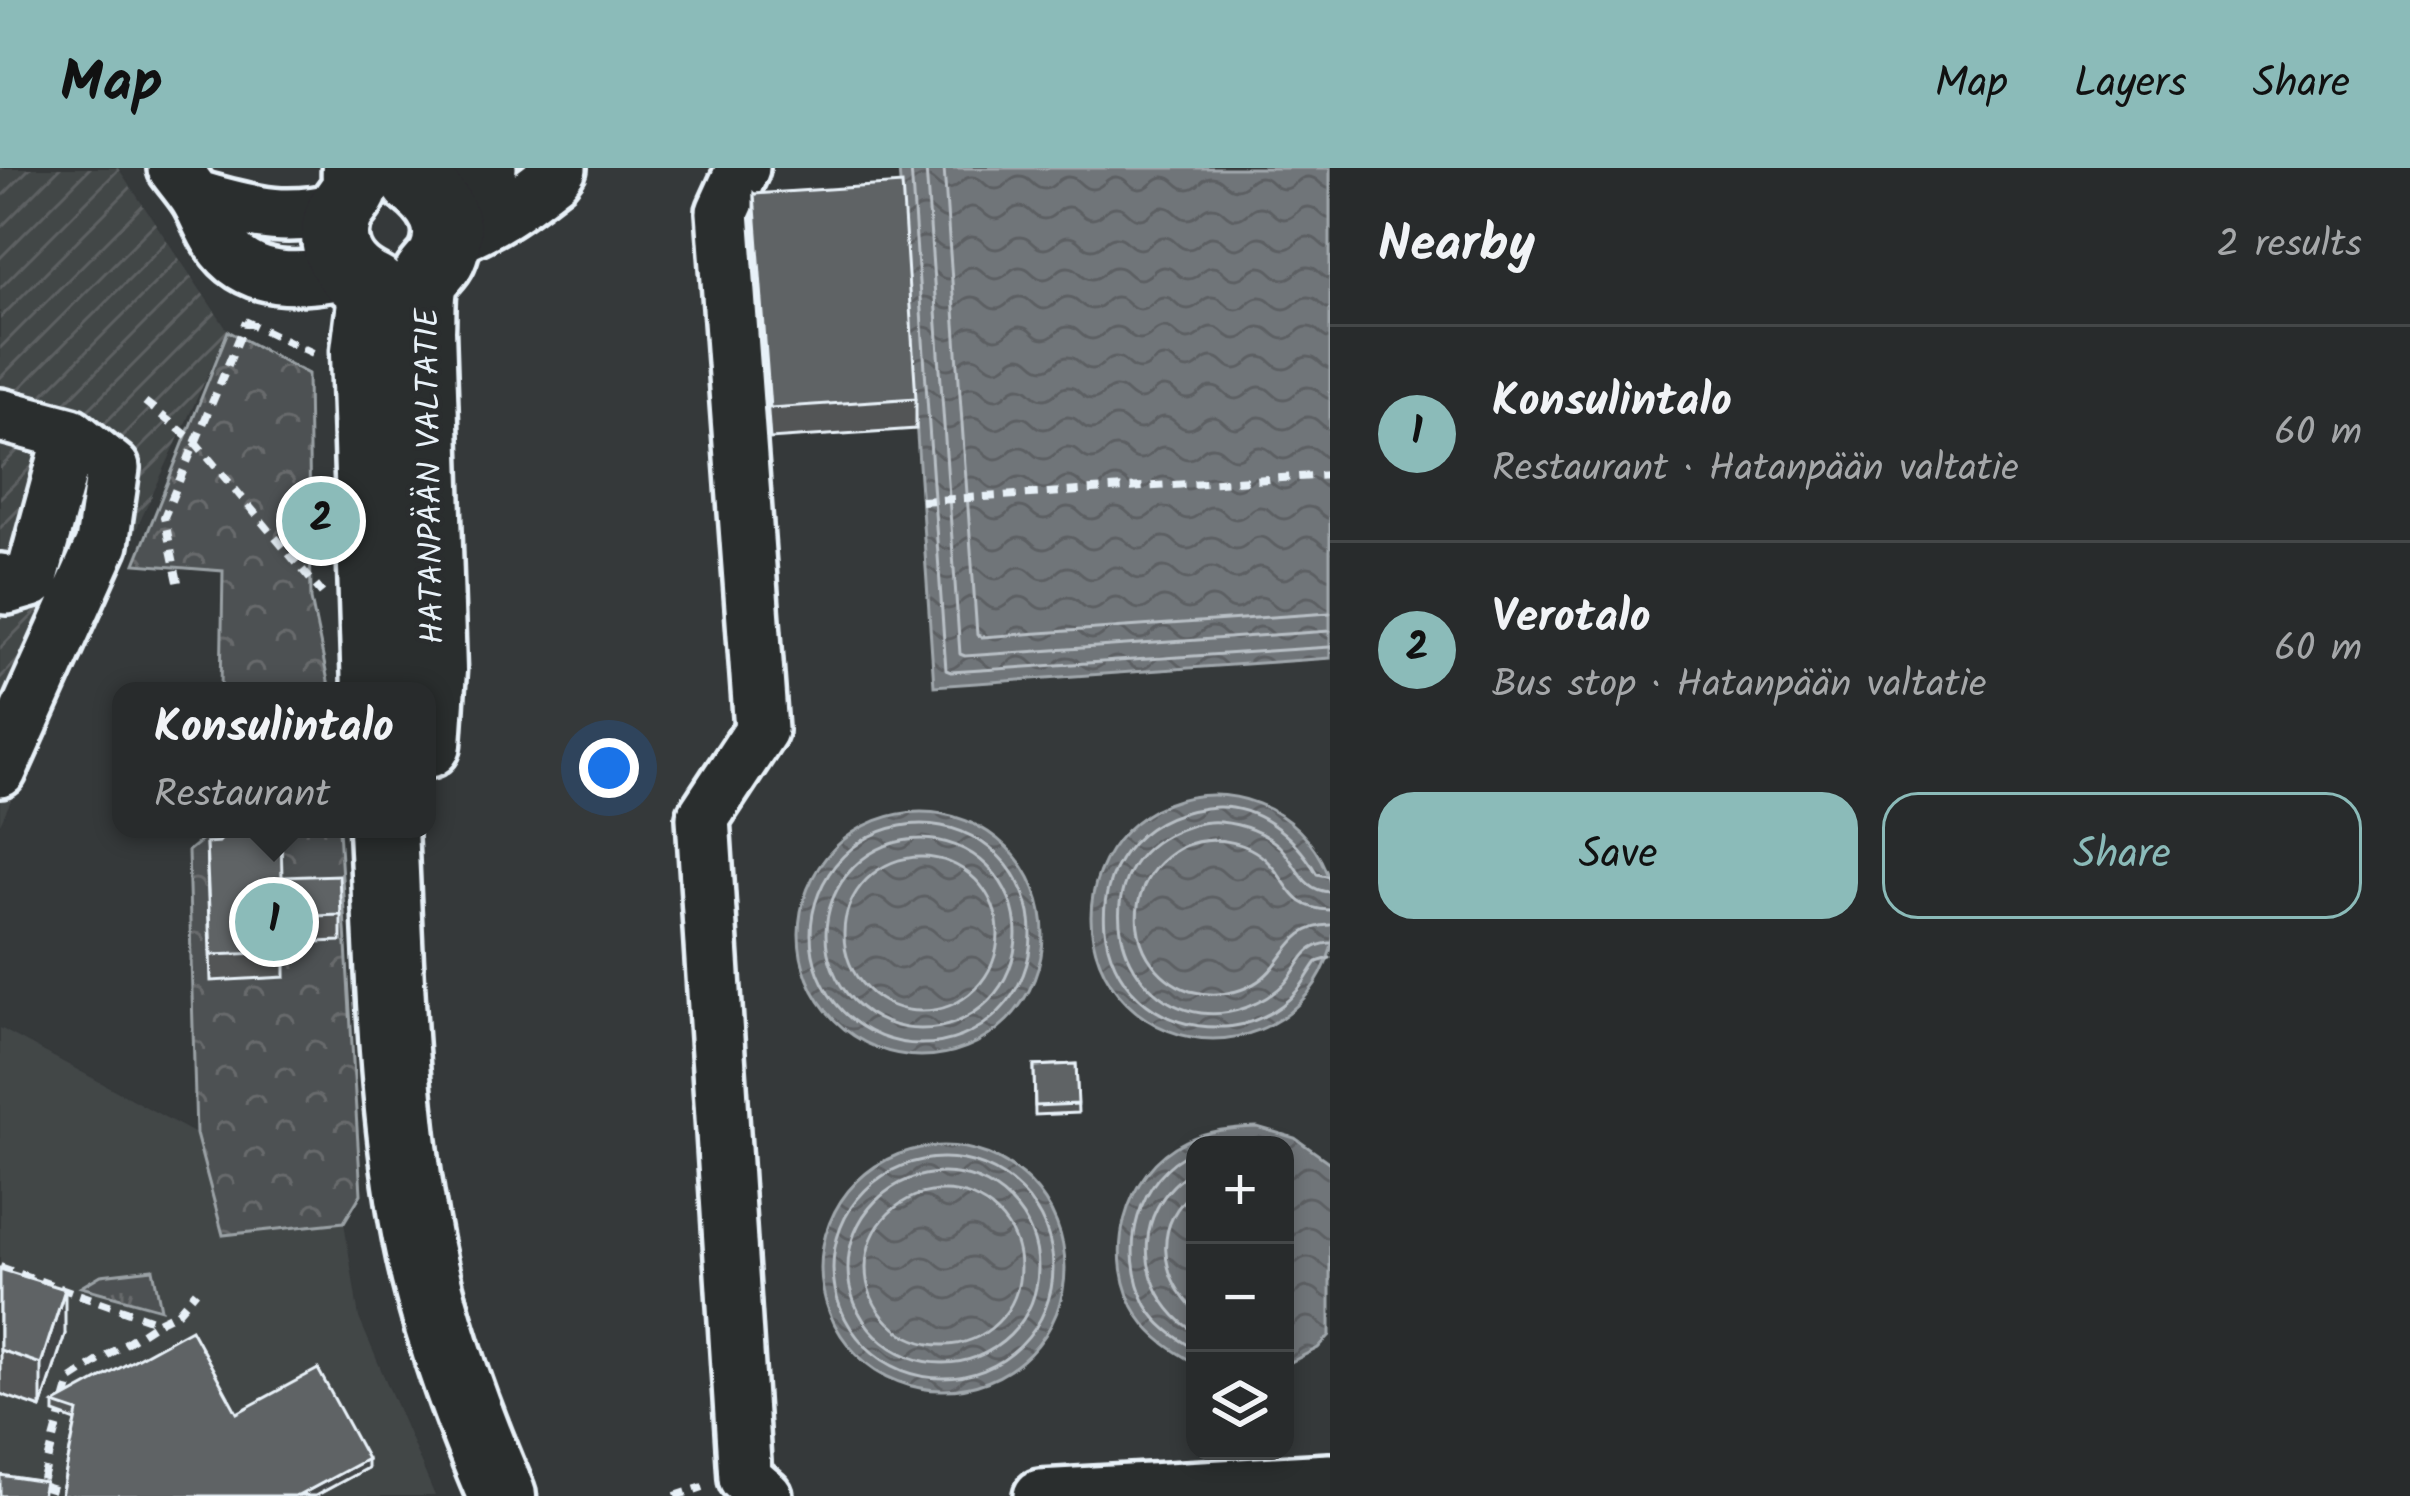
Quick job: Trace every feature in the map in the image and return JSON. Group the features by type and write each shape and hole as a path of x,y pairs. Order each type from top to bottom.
{"main road":[{"name":"HATANPÄÄN VALTATIE","path":"376,682 365,351 400,215"},
{"name":"HATANPÄÄN VALTATIE","path":"400,215 421,330 431,682"},
{"path":"384,838 394,1070 410,1199 447,1356 502,1496"},
{"path":"387,897 403,838"}],"street":[{"path":"185,182 266,216 400,215 482,227 504,215 560,168"},
{"path":"743,168 723,212 761,730 703,818 745,1478 766,1496"},
{"path":"0,415 71,434 113,468 102,544 0,772"},
{"path":"0,580 7,588 31,580 71,434"},
{"path":"1040,1496 1330,1480"}],"path":[{"path":"178,581 164,518 246,322"},
{"path":"145,402 195,442 326,599"},
{"path":"921,501 1330,475"},
{"path":"0,1268 158,1322"},
{"path":"75,1496 41,1486 71,1379 178,1312 196,1291"}],"shaded area":[{"path":"0,168 118,168 228,331 0,824"},
{"path":"0,1028 196,1134 223,1235 344,1222 359,1318 435,1496 0,1496"}],"green space":[{"path":"228,331 308,374 311,599 328,682 221,682 223,571 135,564"},
{"path":"204,838 340,838 361,1194 344,1222 223,1235 196,1134 188,851"},
{"path":"153,1269 161,1309 81,1287 101,1275"}],"water":[{"path":"899,168 1330,168 1330,658 934,686"},
{"path":"1213,795 1260,804 1299,831 1326,870 1335,917 1326,964 1299,1003 1260,1030 1213,1039 1166,1030 1127,1003 1100,964 1091,917 1100,870 1127,831 1166,804"},
{"path":"921,812 968,821 1008,847 1034,887 1043,934 1034,981 1008,1021 968,1047 921,1056 874,1047 834,1021 808,981 799,934 808,887 834,847 874,821"},
{"path":"1257,1127 1288,1136 1198,1136"},
{"path":"1294,1138 1330,1163 1330,1335 1318,1348 1294,1360"},
{"path":"1186,1141 1186,1358 1139,1317 1121,1270 1125,1219 1133,1195 1164,1155"},
{"path":"943,1146 990,1155 1030,1181 1056,1221 1065,1268 1056,1315 1030,1355 990,1381 943,1390 896,1381 856,1355 830,1315 821,1268 830,1221 856,1181 896,1155"}],"building":[{"path":"902,184 916,398 770,408 754,194"},
{"path":"222,838 281,839 282,877 339,875 341,915 284,917 285,952 211,955 206,843"},
{"path":"1076,1064 1078,1104 1035,1106 1034,1066"},
{"path":"0,1269 65,1289 41,1364 0,1350"},
{"path":"191,1329 237,1413 318,1369 367,1459 298,1496 61,1496 78,1412 54,1404"},
{"path":"0,1475 45,1482 42,1496 0,1496"}],"place":[{"name":"Verotalo","path":"321,521"},
{"name":"Konsulintalo","path":"274,922"}]}
